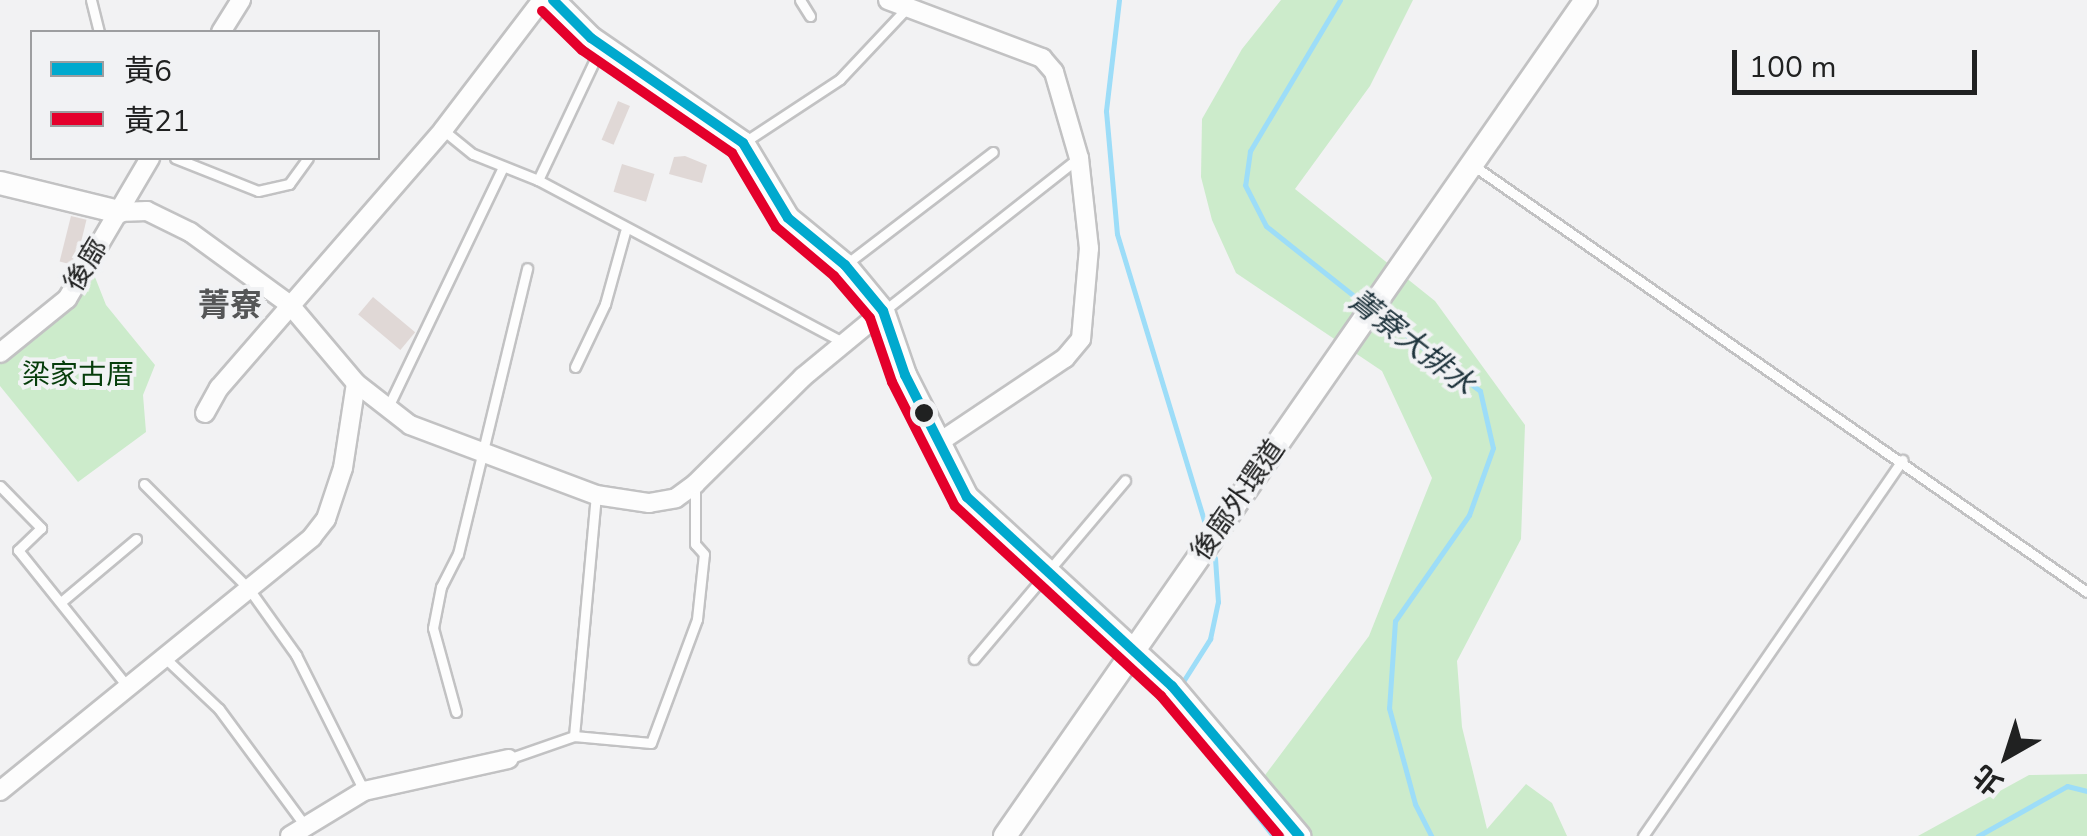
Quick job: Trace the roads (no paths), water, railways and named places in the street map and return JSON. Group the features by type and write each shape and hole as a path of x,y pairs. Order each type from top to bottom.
{"street":[{"path":"223,30 240,0"},
{"path":"205,413 290,304 443,130 542,0"},
{"path":"554,0 565,18 602,46 743,143 788,218 845,266 883,312 938,443 967,497 1134,648 1299,836"},
{"path":"888,0 905,10 1042,58 1054,72 1079,158 1089,248 1081,340 1065,358 938,443"},
{"name":"後廍外環道","path":"1004,836 1586,0"},
{"name":"後廍","path":"0,353 66,299 149,160"},
{"path":"0,182 118,212 147,212 190,232 290,304 356,382 387,409 482,455 596,496 649,502 676,498 883,312"},
{"path":"0,790 249,589 326,519 356,382"},
{"path":"298,831 364,791 508,759"}],"lane":[{"path":"91,0 98,30"},
{"path":"800,0 810,16"},
{"path":"743,143 840,78 905,10"},
{"path":"538,180 602,46"},
{"path":"443,130 503,167 538,180 626,232 845,343"},
{"path":"845,266 993,152"},
{"path":"883,312 1079,158"},
{"path":"181,160 258,191 289,184 307,160"},
{"path":"1472,164 2087,592"},
{"path":"387,409 503,167"},
{"path":"575,367 605,304 626,232"},
{"path":"456,712 433,628 482,455 527,268"},
{"path":"1643,836 1902,460"},
{"path":"974,659 1125,480"},
{"path":"144,484 249,589 296,655 364,791"},
{"path":"508,759 574,736 651,743 697,619 704,554 695,544 695,484"},
{"path":"0,486 41,528 18,550 128,686"},
{"path":"574,736 596,496"},
{"path":"61,602 136,539"},
{"path":"165,658 219,709 298,831"}],"waterway":[{"path":"1119,0 1106,111 1117,234 1205,524"},
{"name":"菁寮大排水","path":"1340,0 1250,151 1245,185 1266,226 1364,304"},
{"name":"菁寮大排水","path":"1377,313 1480,391 1493,448 1469,515 1395,621 1389,708 1415,804 1431,836"},
{"path":"1184,680 1210,639 1218,602 1215,558"},
{"path":"1170,705 1273,836"},
{"name":"菁寮大排水","path":"1978,836 2067,786 2087,791"}],"district":[{"name":"菁寮","path":"230,306"}],"park label":[{"name":"梁家古厝","path":"78,375"}]}
